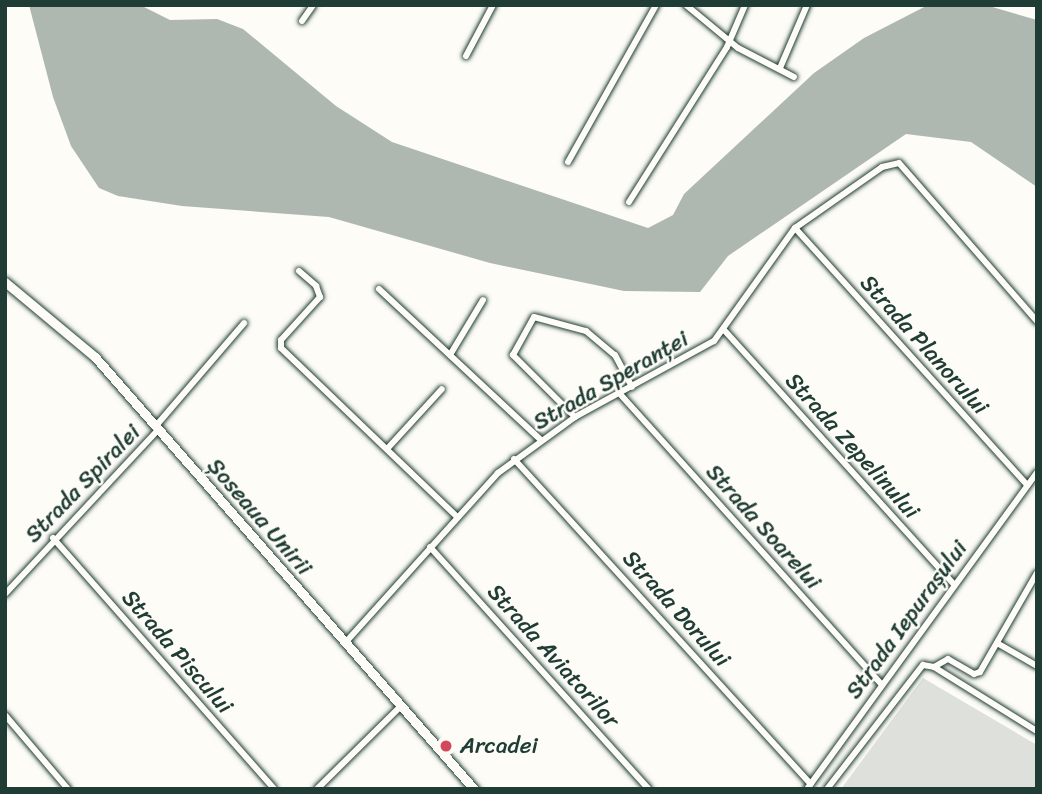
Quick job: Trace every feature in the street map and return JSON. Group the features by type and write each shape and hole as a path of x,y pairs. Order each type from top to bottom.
{"main road":[{"name":"Șoseaua Unirii","path":"5,282 76,338 474,789"}],"street":[{"path":"302,21 313,5"},
{"path":"466,56 493,5"},
{"path":"568,163 656,5"},
{"path":"686,5 728,40 794,77"},
{"path":"629,202 728,40 745,5"},
{"path":"780,68 807,5"},
{"name":"Strada Speranței","path":"345,643 457,517 514,458 575,417 701,350 725,331 795,228 874,171 899,163 1037,321"},
{"name":"Strada Planorului","path":"795,228 1027,485"},
{"path":"299,271 316,286 320,297 281,340 281,348 457,517"},
{"path":"379,289 541,440"},
{"path":"450,355 483,300"},
{"path":"575,417 513,355 534,317 586,331 615,355 632,387"},
{"name":"Strada Spiralei","path":"5,594 53,538 157,428 244,323"},
{"name":"Strada Zepelinului","path":"725,331 954,584"},
{"path":"387,449 442,388"},
{"name":"Strada Soarelui","path":"620,394 881,684"},
{"name":"Strada Dorului","path":"514,458 809,786"},
{"name":"Strada Iepurașului","path":"809,786 1037,472"},
{"name":"Strada Piscului","path":"53,538 274,789"},
{"name":"Strada Aviatorilor","path":"430,547 649,789"},
{"path":"931,666 948,659 978,674 1037,573"},
{"path":"997,643 1037,666"},
{"path":"931,666 1037,731"},
{"name":"Strada Iepurașului","path":"827,789 914,673 931,666"},
{"path":"317,789 401,706"},
{"path":"5,715 68,789"}],"shaded area":[{"path":"29,5 140,5 170,20 217,19 243,29 336,106 392,142 648,228 673,215 684,194 814,73 864,38 928,5 989,6 1037,20 1037,187 971,142 906,134 728,256 700,292 624,291 490,263 329,217 182,206 118,196 99,188 71,146 53,97"},
{"path":"923,678 1037,745 1037,789 841,789"}],"place":[{"name":"Arcadei","path":"446,746"}]}
